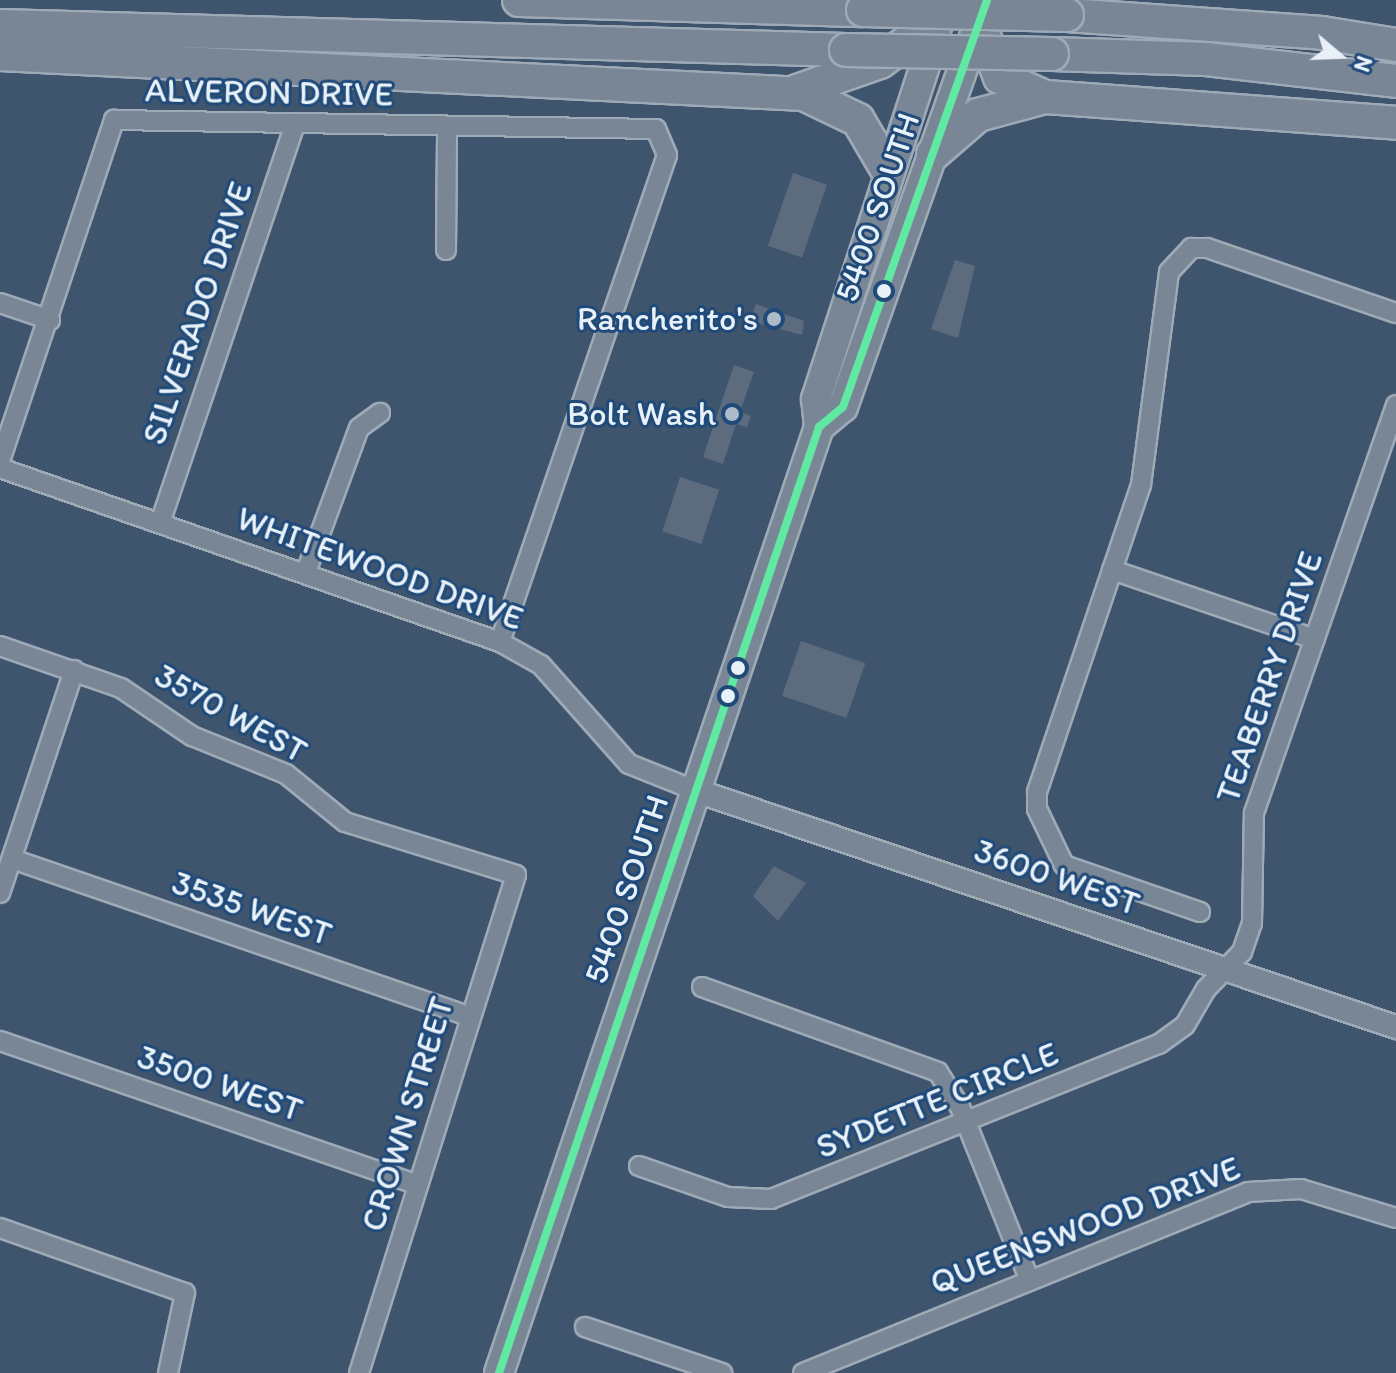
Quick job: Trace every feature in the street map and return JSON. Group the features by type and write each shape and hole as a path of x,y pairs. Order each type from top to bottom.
{"highway":[{"path":"519,0 1067,15 1322,33 1396,45"},
{"path":"789,93 859,73 957,19 1009,0"},
{"path":"957,19 1000,77 1045,97"},
{"path":"0,26 1206,59 1396,81"},
{"path":"0,54 789,93 819,97 851,114 877,143 888,171"},
{"path":"933,154 978,115 1045,97 1396,123"}],"main road":[{"name":"5400 SOUTH","path":"819,427 843,407 933,154 957,19"},
{"name":"5400 SOUTH","path":"499,1373 819,427 816,399 888,171 957,19"}],"street":[{"name":"ALVERON DRIVE","path":"0,461 50,320 114,120 447,129 656,129 667,155 500,642"},
{"name":"SILVERADO DRIVE","path":"160,523 295,124"},
{"path":"446,250 447,129"},
{"path":"1200,912 1064,865 1037,809 1037,792 1141,485 1169,272 1179,258 1207,248 1396,313"},
{"path":"0,303 50,320"},
{"name":"TEABERRY DRIVE","path":"1225,969 1242,952 1252,923 1254,813 1396,405"},
{"path":"306,572 359,428 380,413"},
{"name":"WHITEWOOD DRIVE","path":"0,468 500,642 541,665 629,764 697,791"},
{"path":"1112,570 1315,639"},
{"name":"3570 WEST","path":"0,646 121,688 192,736 268,763 345,822 516,875"},
{"path":"0,893 74,670"},
{"name":"3600 WEST","path":"697,791 1396,1027"},
{"name":"3535 WEST","path":"12,859 471,1017"},
{"name":"CROWN STREET","path":"359,1373 516,875"},
{"name":"SYDETTE CIRCLE","path":"639,1166 728,1197 771,1199 967,1123 1166,1040 1225,969"},
{"path":"702,987 925,1064 948,1084 967,1123 1029,1279"},
{"name":"3500 WEST","path":"0,1041 418,1185"},
{"name":"QUEENSWOOD DRIVE","path":"803,1373 1029,1279 1262,1190 1301,1189 1396,1218"},
{"path":"0,1228 185,1293 168,1373"},
{"path":"585,1327 722,1373"}],"building":[{"path":"793,173 827,185 802,258 768,246"},
{"path":"955,260 975,266 958,338 931,329"},
{"name":"Rancherito's","path":"756,304 804,321 802,335 750,321"},
{"name":"Bolt Wash","path":"734,365 754,372 740,412 751,416 747,427 736,424 723,464 703,457"},
{"path":"680,477 719,490 701,544 662,531"},
{"path":"801,641 865,663 846,718 782,696"},
{"path":"774,866 806,883 778,921 753,896"}],"transit line":[{"path":"499,1373 819,427 843,407 987,0"}],"place":[{"name":"Rancherito's","path":"774,319"},
{"name":"Bolt Wash","path":"732,414"}]}
